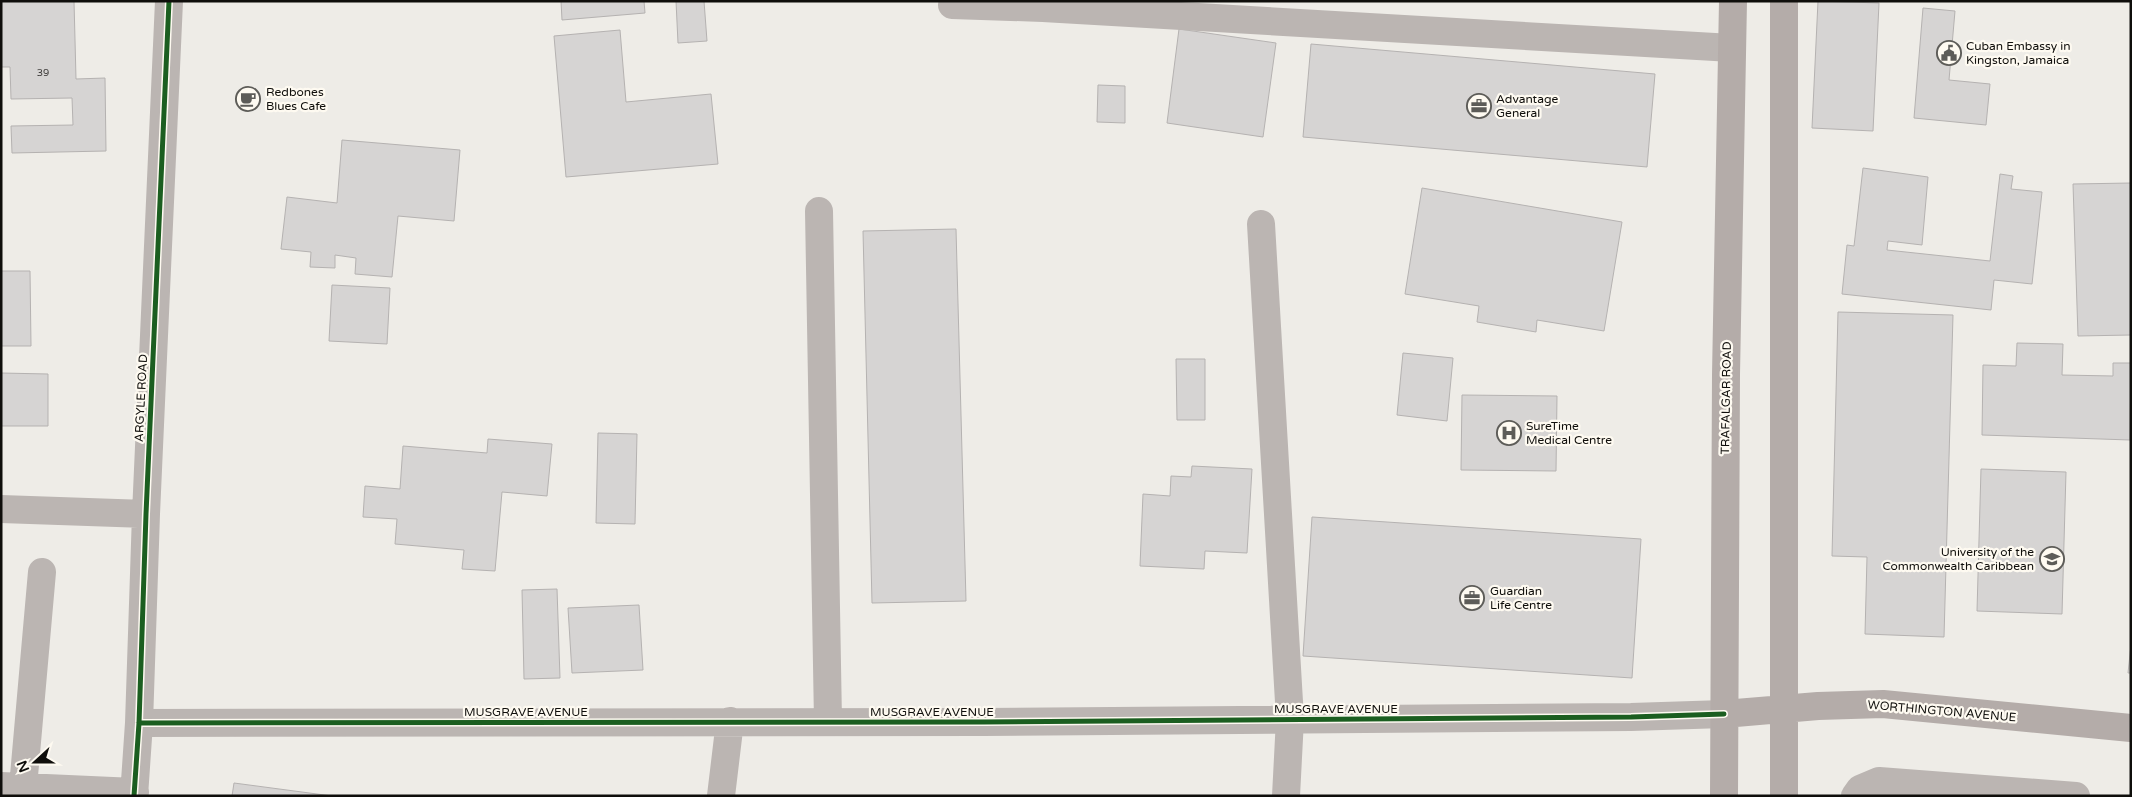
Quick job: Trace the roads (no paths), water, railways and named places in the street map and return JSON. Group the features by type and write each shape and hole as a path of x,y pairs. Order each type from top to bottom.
{"main road":[{"name":"TRAFALGAR ROAD","path":"1724,796 1726,375 1733,1"},
{"path":"1784,1 1784,796"},
{"name":"WORTHINGTON AVENUE","path":"1724,714 1883,704 2131,728"}],"street":[{"name":"ARGYLE ROAD","path":"134,794 139,723 146,514 169,1"},
{"path":"952,5 1043,8 1732,48"},
{"path":"819,211 828,721"},
{"path":"1261,224 1290,719 1286,796"},
{"path":"1,509 146,514"},
{"path":"42,572 12,786 134,794"},
{"name":"MUSGRAVE AVENUE","path":"139,723 1290,719 1631,717 1724,714"},
{"path":"721,796 730,721"},
{"path":"1855,796 1860,789 1879,781 2076,796"}],"place":[{"name":"Cuban Embassy in Kingston, Jamaica","path":"1949,53"},
{"name":"Redbones Blues Cafe","path":"248,99"},
{"name":"Advantage General","path":"1479,106"},
{"name":"SureTime Medical Centre","path":"1509,433"},
{"name":"University of the Commonwealth Caribbean","path":"2052,559"},
{"name":"Guardian Life Centre","path":"1472,598"}]}
